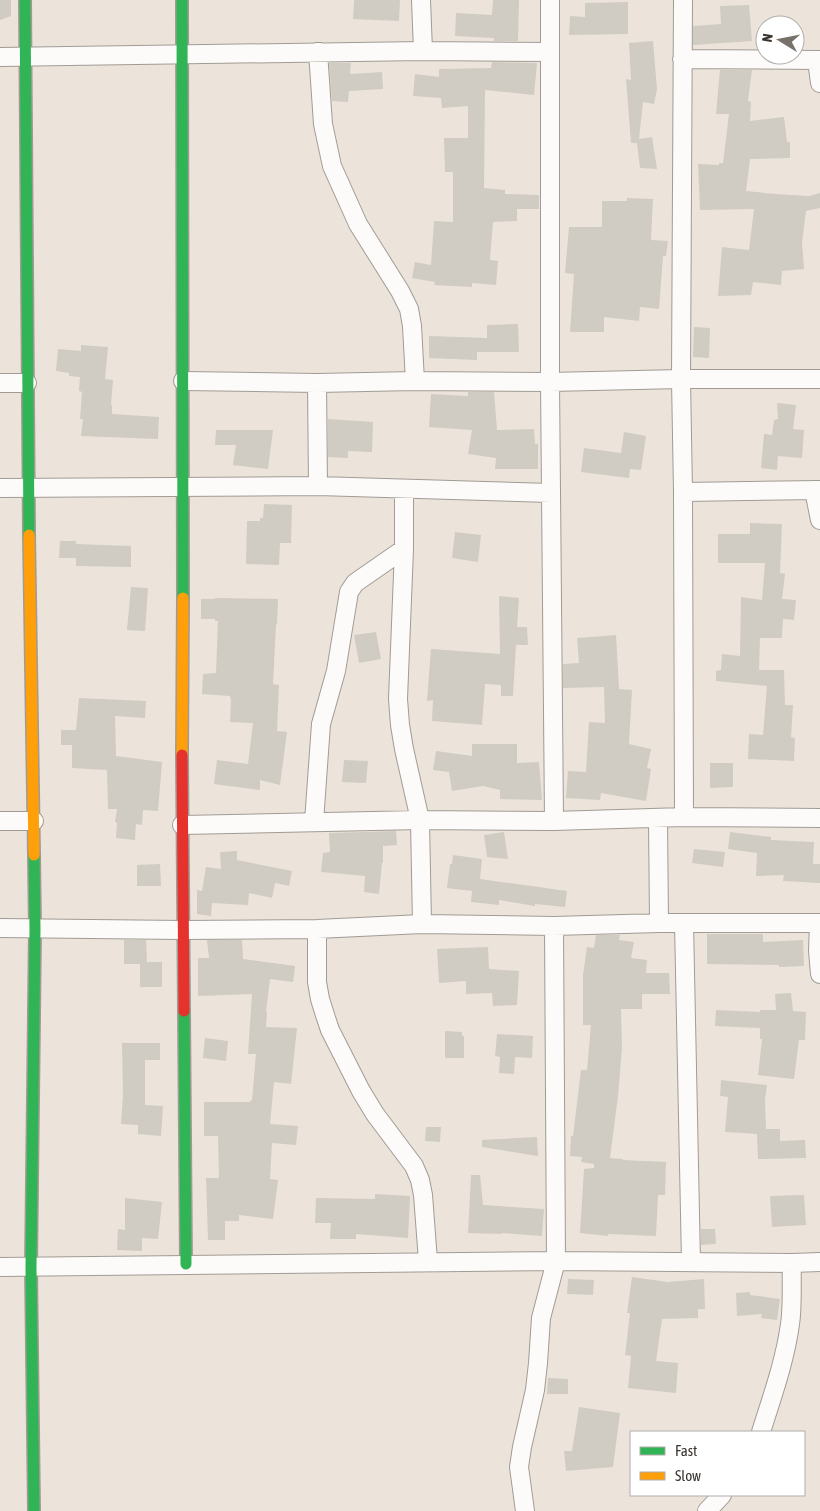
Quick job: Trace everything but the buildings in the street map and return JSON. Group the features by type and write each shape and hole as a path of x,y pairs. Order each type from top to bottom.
{"street":[{"path":"25,0 28,488 35,929 31,1267 34,1511"},
{"path":"182,0 182,930 186,1264"},
{"path":"421,0 423,51"},
{"path":"550,0 550,382 554,821"},
{"path":"683,0 681,379 684,817"},
{"path":"0,57 423,51 549,52"},
{"path":"318,52 323,124 332,166 358,224 400,290 409,309 412,326 415,381"},
{"path":"682,59 818,60 820,82"},
{"path":"183,381 317,383 820,379"},
{"path":"0,383 27,383"},
{"path":"317,383 318,486"},
{"path":"0,488 318,486 551,493"},
{"path":"404,489 404,549 398,699 402,741 420,820 422,924"},
{"path":"683,492 817,490 820,520"},
{"path":"314,822 321,724 336,671 349,592 355,583 404,549"},
{"path":"182,825 420,820 554,821 684,817 820,818"},
{"path":"658,819 659,923"},
{"path":"0,821 34,821"},
{"path":"0,928 182,930 422,924 554,926 659,923 820,923 818,951 820,974"},
{"path":"684,923 691,1262"},
{"path":"525,1511 519,1467 535,1390 540,1318 556,1260 554,926"},
{"path":"317,928 317,982 325,1015 330,1030 375,1114 414,1166 420,1180 423,1195 428,1262"},
{"path":"0,1267 556,1260 820,1262"},
{"path":"761,1431 773,1395 790,1322 792,1263"},
{"path":"707,1511 721,1496"}],"traffic: fast":[{"path":"25,0 29,535"},
{"path":"182,0 183,598"},
{"path":"34,855 35,929 31,1267 34,1511"},
{"path":"184,1011 186,1264"}],"traffic: slow":[{"path":"29,535 34,855"},
{"path":"182,755 183,598"}],"traffic: jam":[{"path":"182,755 184,1011"}]}
